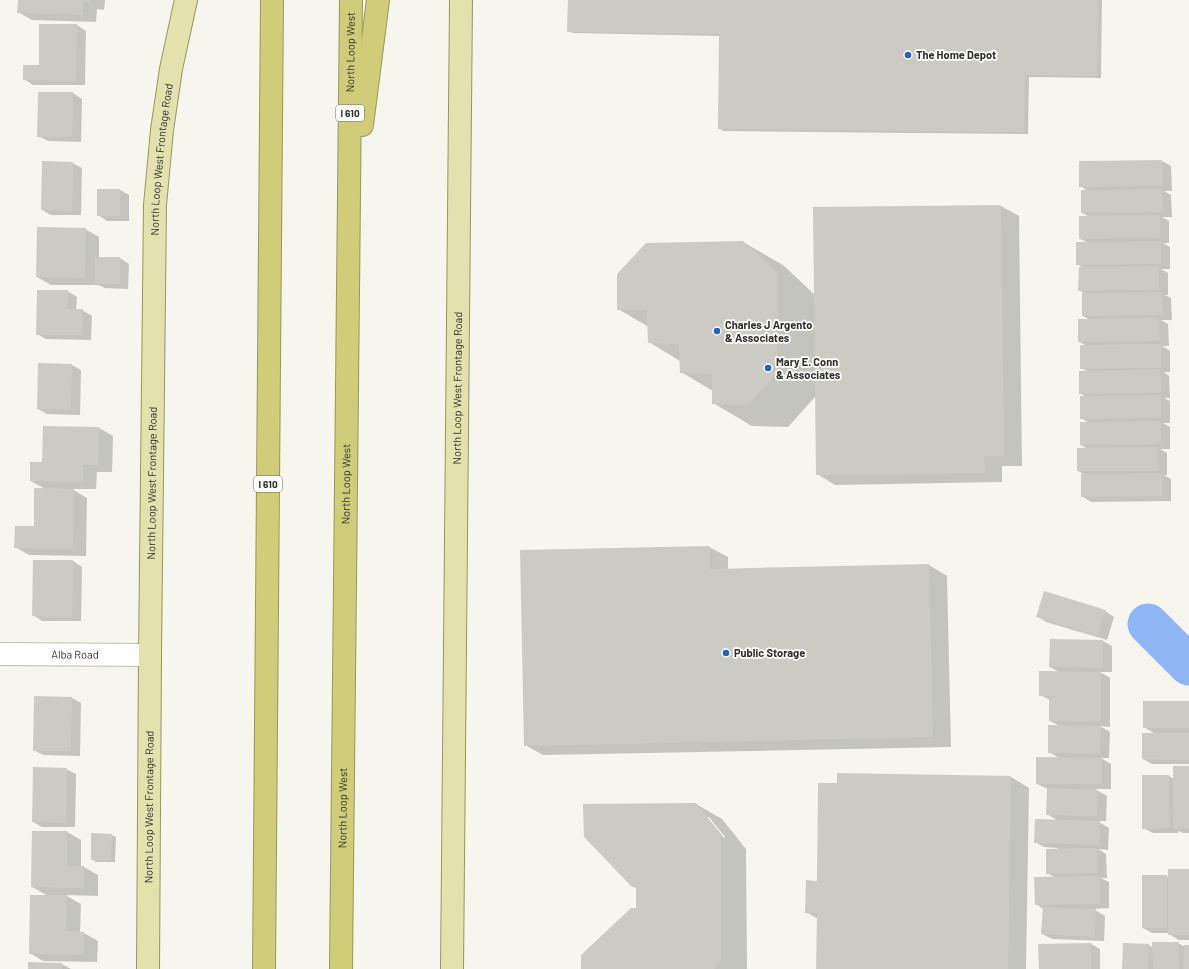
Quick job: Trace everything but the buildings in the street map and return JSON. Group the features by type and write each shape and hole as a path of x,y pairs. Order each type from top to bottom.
{"highway":[{"name":"I 610","path":"264,969 272,0"},
{"name":"North Loop West","path":"341,969 351,0"},
{"path":"349,225 378,0"}],"main road":[{"name":"North Loop West Frontage Road","path":"148,969 155,205 162,130 171,69 186,0"},
{"name":"North Loop West Frontage Road","path":"452,969 461,0"}],"street":[{"name":"Alba Road","path":"0,654 150,655"}],"waterway":[{"path":"1148,624 1189,665"}],"place":[{"name":"The Home Depot","path":"908,55"},
{"name":"Charles J Argento & Associates","path":"717,331"},
{"name":"Mary E. Conn & Associates","path":"768,368"},
{"name":"Public Storage","path":"726,653"}]}
